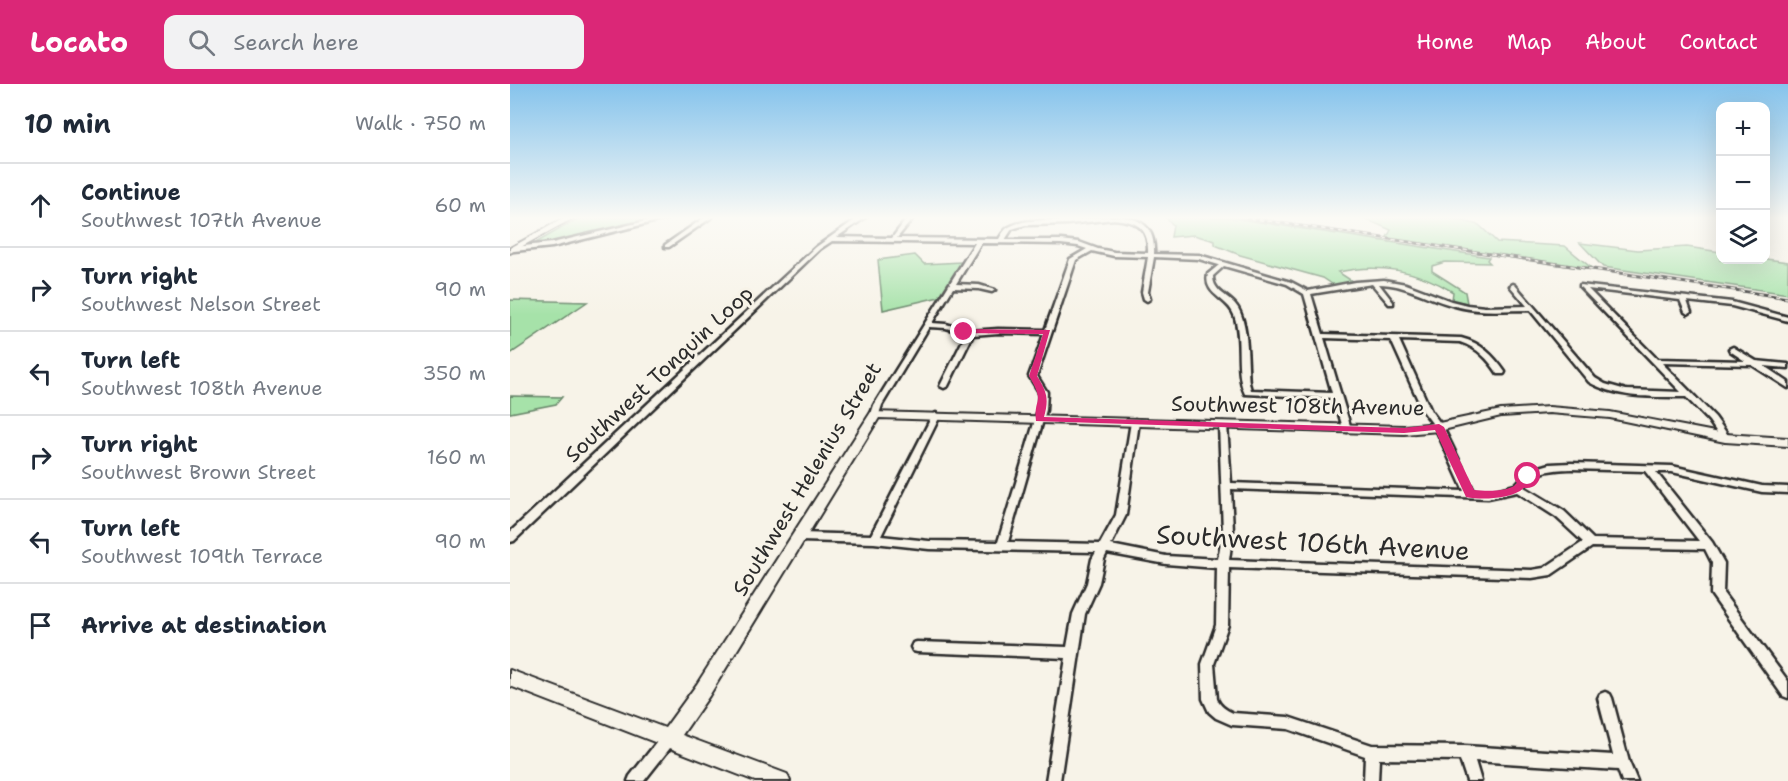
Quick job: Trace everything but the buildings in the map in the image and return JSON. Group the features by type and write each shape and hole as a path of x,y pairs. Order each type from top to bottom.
{"street":[{"name":"Southwest Tonquin Loop","path":"510,538 816,250"},
{"name":"Southwest Helenius Street","path":"669,738 703,690 800,537 974,250"},
{"path":"1002,546 1044,400 1043,392 1033,376 1072,259 1090,250"},
{"path":"1093,250 1114,254 1199,257 1289,283 1307,293 1374,282 1393,282 1413,287 1456,305 1475,308 1531,308"},
{"path":"1147,299 1145,292 1150,250"},
{"path":"1222,265 1214,270 1209,280 1212,289 1231,303 1238,314 1245,383 1248,392 1336,396"},
{"path":"1374,282 1391,303"},
{"path":"952,286 979,286 992,290"},
{"path":"1514,286 1531,308 1548,323 1592,380 1615,391 1688,395"},
{"path":"1725,438 1712,419 1582,286 1732,304 1788,319"},
{"path":"1307,293 1347,429"},
{"path":"1683,298 1688,312"},
{"path":"927,325 946,326 970,333 1047,332"},
{"path":"944,386 970,333"},
{"path":"1320,336 1466,342 1487,353 1502,372"},
{"path":"1394,338 1426,411 1439,427 1470,494"},
{"path":"1732,349 1788,386"},
{"path":"1655,360 1788,366"},
{"name":"Southwest 108th Avenue","path":"875,414 1404,430 1439,427 1509,412 1568,411 1610,415 1725,438 1788,442"},
{"path":"874,539 936,416"},
{"path":"1053,781 1081,606 1093,584 1098,558 1121,515 1135,422"},
{"path":"1223,425 1228,531 1223,564 1222,625 1208,664 1210,699 1214,708 1221,714 1232,719 1301,726 1372,752 1465,753 1622,763"},
{"path":"1227,486 1499,494 1518,488 1528,476 1550,467 1648,468 1688,471 1762,489 1788,490"},
{"path":"1648,468 1708,545 1718,563 1717,594 1788,692"},
{"path":"1518,488 1560,514 1590,543 1708,545"},
{"name":"Southwest 106th Avenue","path":"800,537 874,539 929,545 1103,548 1166,560 1223,564 1532,573 1547,572 1590,543"},
{"path":"916,647 1072,653"},
{"path":"510,678 780,781"},
{"path":"1605,698 1622,763 1630,781"},
{"path":"635,781 669,738"},
{"path":"1371,781 1372,752"},
{"path":"1465,753 1474,781"}],"green space":[{"path":"1226,250 1440,250 1489,257 1487,260 1490,263 1445,262 1432,266 1432,271 1465,292 1467,303 1452,300 1453,292 1440,284 1397,270 1368,268 1338,272 1352,281 1335,286 1323,278"},
{"path":"1457,250 1569,250 1594,270"},
{"path":"1586,250 1704,250 1716,251 1716,264 1770,264 1770,260 1788,262 1788,294 1603,267"},
{"path":"915,255 924,264 961,262 939,297 883,310 878,260"},
{"path":"510,300 587,302 510,354"},
{"path":"510,396 562,397 556,404 510,413"}],"railway":[{"path":"1461,250 1788,298"}],"route":[{"path":"964,332 1047,332 1033,376 1043,392 1044,400 1039,419 1404,430 1439,427 1470,494 1499,494 1518,488 1528,476"}]}
